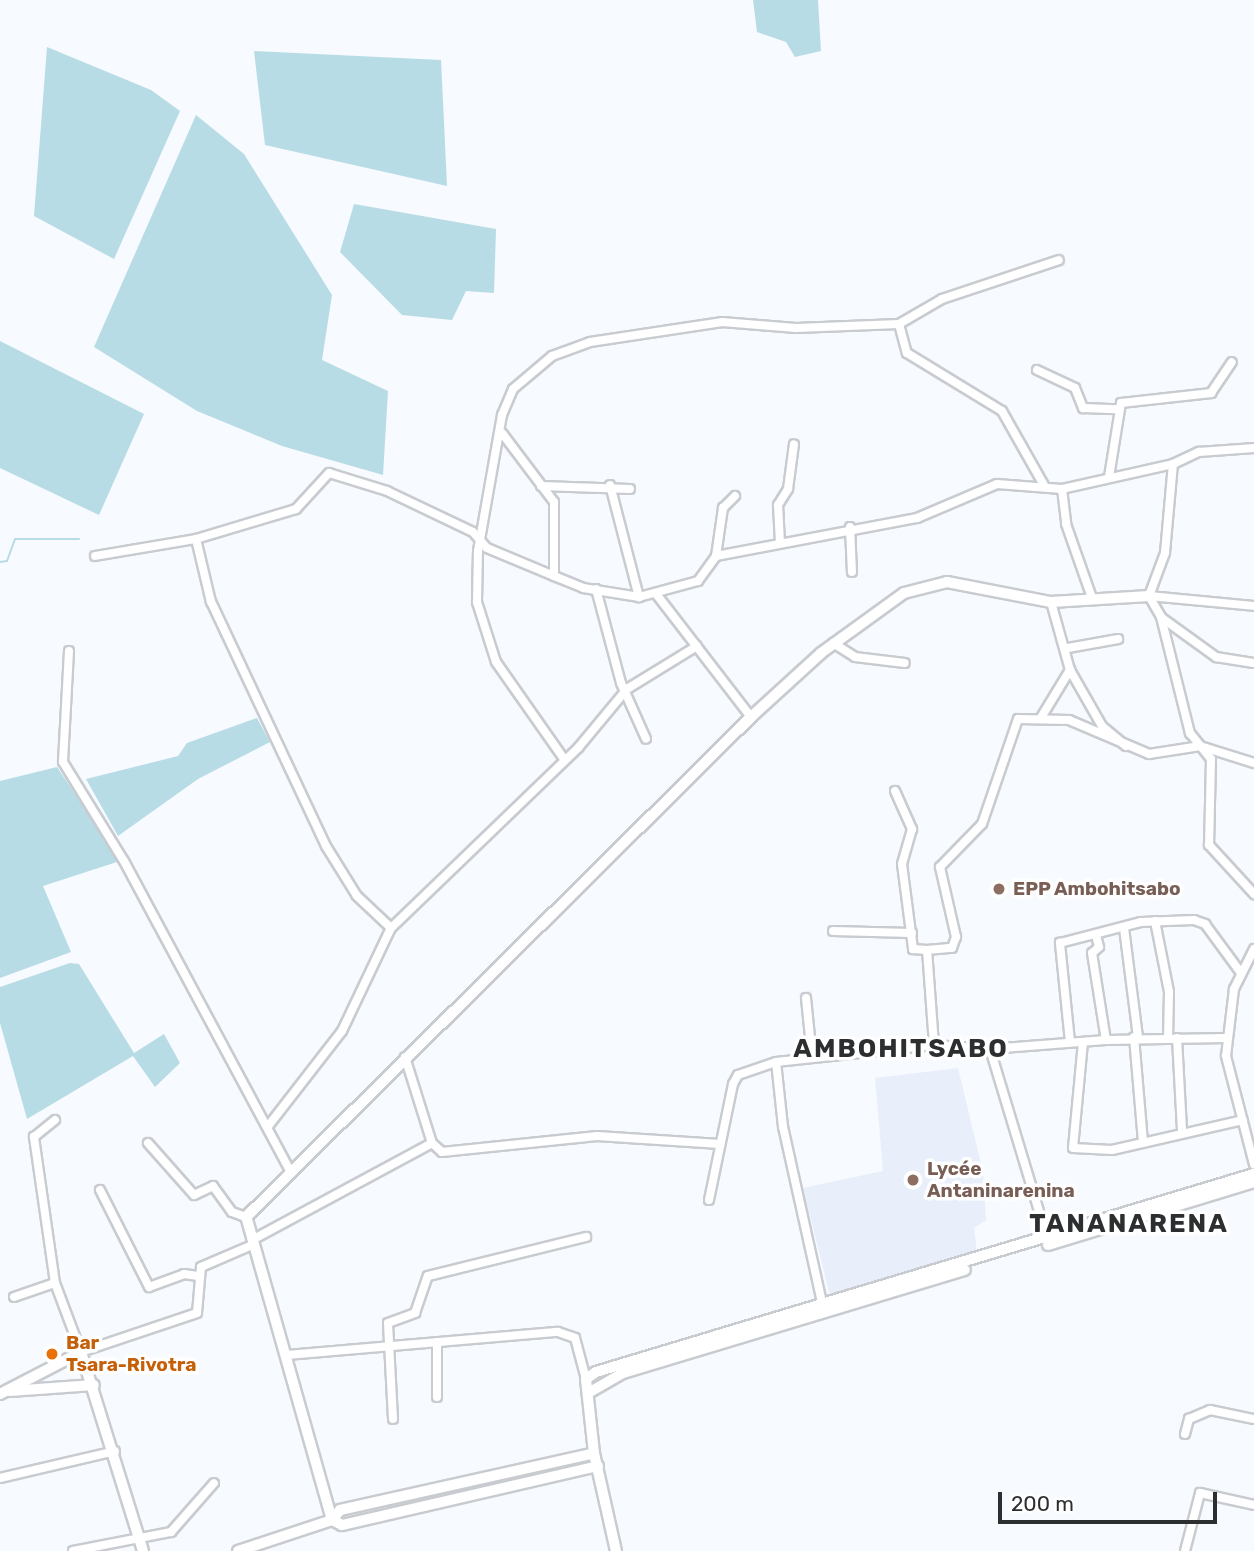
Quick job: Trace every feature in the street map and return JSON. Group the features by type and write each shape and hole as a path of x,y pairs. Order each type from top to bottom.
{"street":[{"path":"564,759 488,643 475,591 502,433 513,389 552,356 590,342 722,322 796,328 899,324 942,299 1059,260"},
{"path":"899,324 907,353 1002,411 1045,486"},
{"path":"1037,370 1075,388 1083,408 1117,409 1138,397 1211,393 1232,362"},
{"path":"1109,477 1117,409"},
{"path":"502,433 554,502 554,576"},
{"path":"780,543 778,505 788,489 793,444"},
{"path":"716,556 850,527 935,513 997,484 1062,489 1173,464 1199,452 1254,448"},
{"path":"1149,596 1165,553 1173,464"},
{"path":"94,555 123,556 196,539 296,509 329,473 387,491 482,542 554,576 596,589 639,597 698,581 716,556 723,508 735,496"},
{"path":"541,486 610,485 630,489"},
{"path":"610,485 639,597"},
{"path":"1062,489 1066,524 1092,598"},
{"path":"850,527 852,572"},
{"path":"196,539 211,602 326,846 357,896 391,928"},
{"path":"246,1217 290,1170 751,717 833,643 904,593 947,582 1051,602 1149,596 1254,606"},
{"path":"596,589 600,617 646,739"},
{"path":"657,594 751,717"},
{"path":"1149,596 1161,617 1184,717 1213,774 1209,845 1254,894"},
{"path":"1051,602 1068,648 1070,670 1102,726 1127,748"},
{"path":"1161,617 1216,657 1254,663"},
{"path":"1068,648 1118,639"},
{"path":"833,643 855,657 905,663"},
{"path":"269,1125 351,1016 391,928 564,759 626,689 697,646"},
{"path":"69,651 63,762 269,1125 290,1170"},
{"path":"1042,716 1070,670"},
{"path":"895,791 912,829 902,864 913,949 927,950 956,945 942,859 982,824 1012,727 1023,717 1042,716 1069,720 1127,748 1149,754 1200,746 1254,763"},
{"path":"1155,921 1169,992 1182,1130"},
{"path":"1070,1042 1060,943 1155,921 1205,924 1241,973"},
{"path":"1124,928 1136,1037 1143,1143"},
{"path":"833,931 912,933"},
{"path":"1096,935 1098,947 1092,953 1106,1040"},
{"path":"1254,949 1241,973 1227,1038 1254,1164"},
{"path":"927,950 934,1045"},
{"path":"806,999 811,1057"},
{"path":"709,1200 738,1075 776,1062 934,1045 990,1049 1136,1037 1227,1038"},
{"path":"1083,1042 1073,1148 1143,1143 1182,1130 1243,1120"},
{"path":"990,1049 1043,1242"},
{"path":"405,1057 432,1143 442,1152 597,1136 720,1144"},
{"path":"776,1062 783,1127 824,1308"},
{"path":"55,1119 34,1137 55,1283 94,1385 143,1551"},
{"path":"148,1143 194,1195 213,1186 232,1212 246,1217"},
{"path":"5,1392 81,1352 197,1313 198,1276 201,1267 432,1143"},
{"path":"586,1379 607,1366 744,1325 824,1308 1249,1180"},
{"path":"100,1190 149,1287 184,1274 198,1276"},
{"path":"246,1217 332,1520 342,1525 598,1466"},
{"path":"393,1419 388,1323 415,1313 428,1276 586,1237"},
{"path":"14,1297 55,1283"},
{"path":"590,1392 602,1380 748,1338 824,1308"},
{"path":"744,1325 748,1338"},
{"path":"287,1355 568,1333 590,1392 594,1453 617,1551"},
{"path":"437,1342 437,1397"},
{"path":"5,1392 94,1385"},
{"path":"1185,1434 1189,1419 1210,1410 1254,1419"},
{"path":"0,1478 115,1451"},
{"path":"239,1551 332,1520 340,1510 594,1453"},
{"path":"73,1551 171,1532 214,1483"},
{"path":"1185,1551 1200,1493 1254,1505"}],"shaded area":[{"name":"Lycée Antaninarenina","path":"958,1068 983,1172 986,1220 974,1228 977,1252 830,1296 803,1188 883,1171 875,1078"}],"water":[{"path":"753,0 818,0 821,51 795,57 786,42 757,32"},
{"path":"47,47 151,90 180,111 114,259 34,216"},
{"path":"254,51 441,60 447,186 265,145"},
{"path":"196,115 244,154 332,295 322,360 388,391 383,475 282,446 197,411 94,347"},
{"path":"354,204 496,229 494,293 466,291 452,320 402,315 340,252"},
{"path":"0,341 144,414 99,515 0,468"},
{"path":"257,718 270,742 198,779 118,836 86,779 178,756 187,743"},
{"path":"57,767 120,861 43,886 71,952 0,978 0,781"},
{"path":"70,963 79,964 134,1053 164,1034 180,1063 155,1087 133,1056 27,1119 0,1023 0,987"}],"waterway":[{"path":"0,562 7,561 15,539 79,539"}],"place":[{"name":"EPP Ambohitsabo","path":"999,889"},
{"name":"Lycée Antaninarenina","path":"913,1180"},
{"name":"Bar Tsara-Rivotra","path":"52,1354"}],"district":[{"name":"AMBOHITSABO","path":"901,1049"},
{"name":"TANANARENA","path":"1129,1224"}]}
